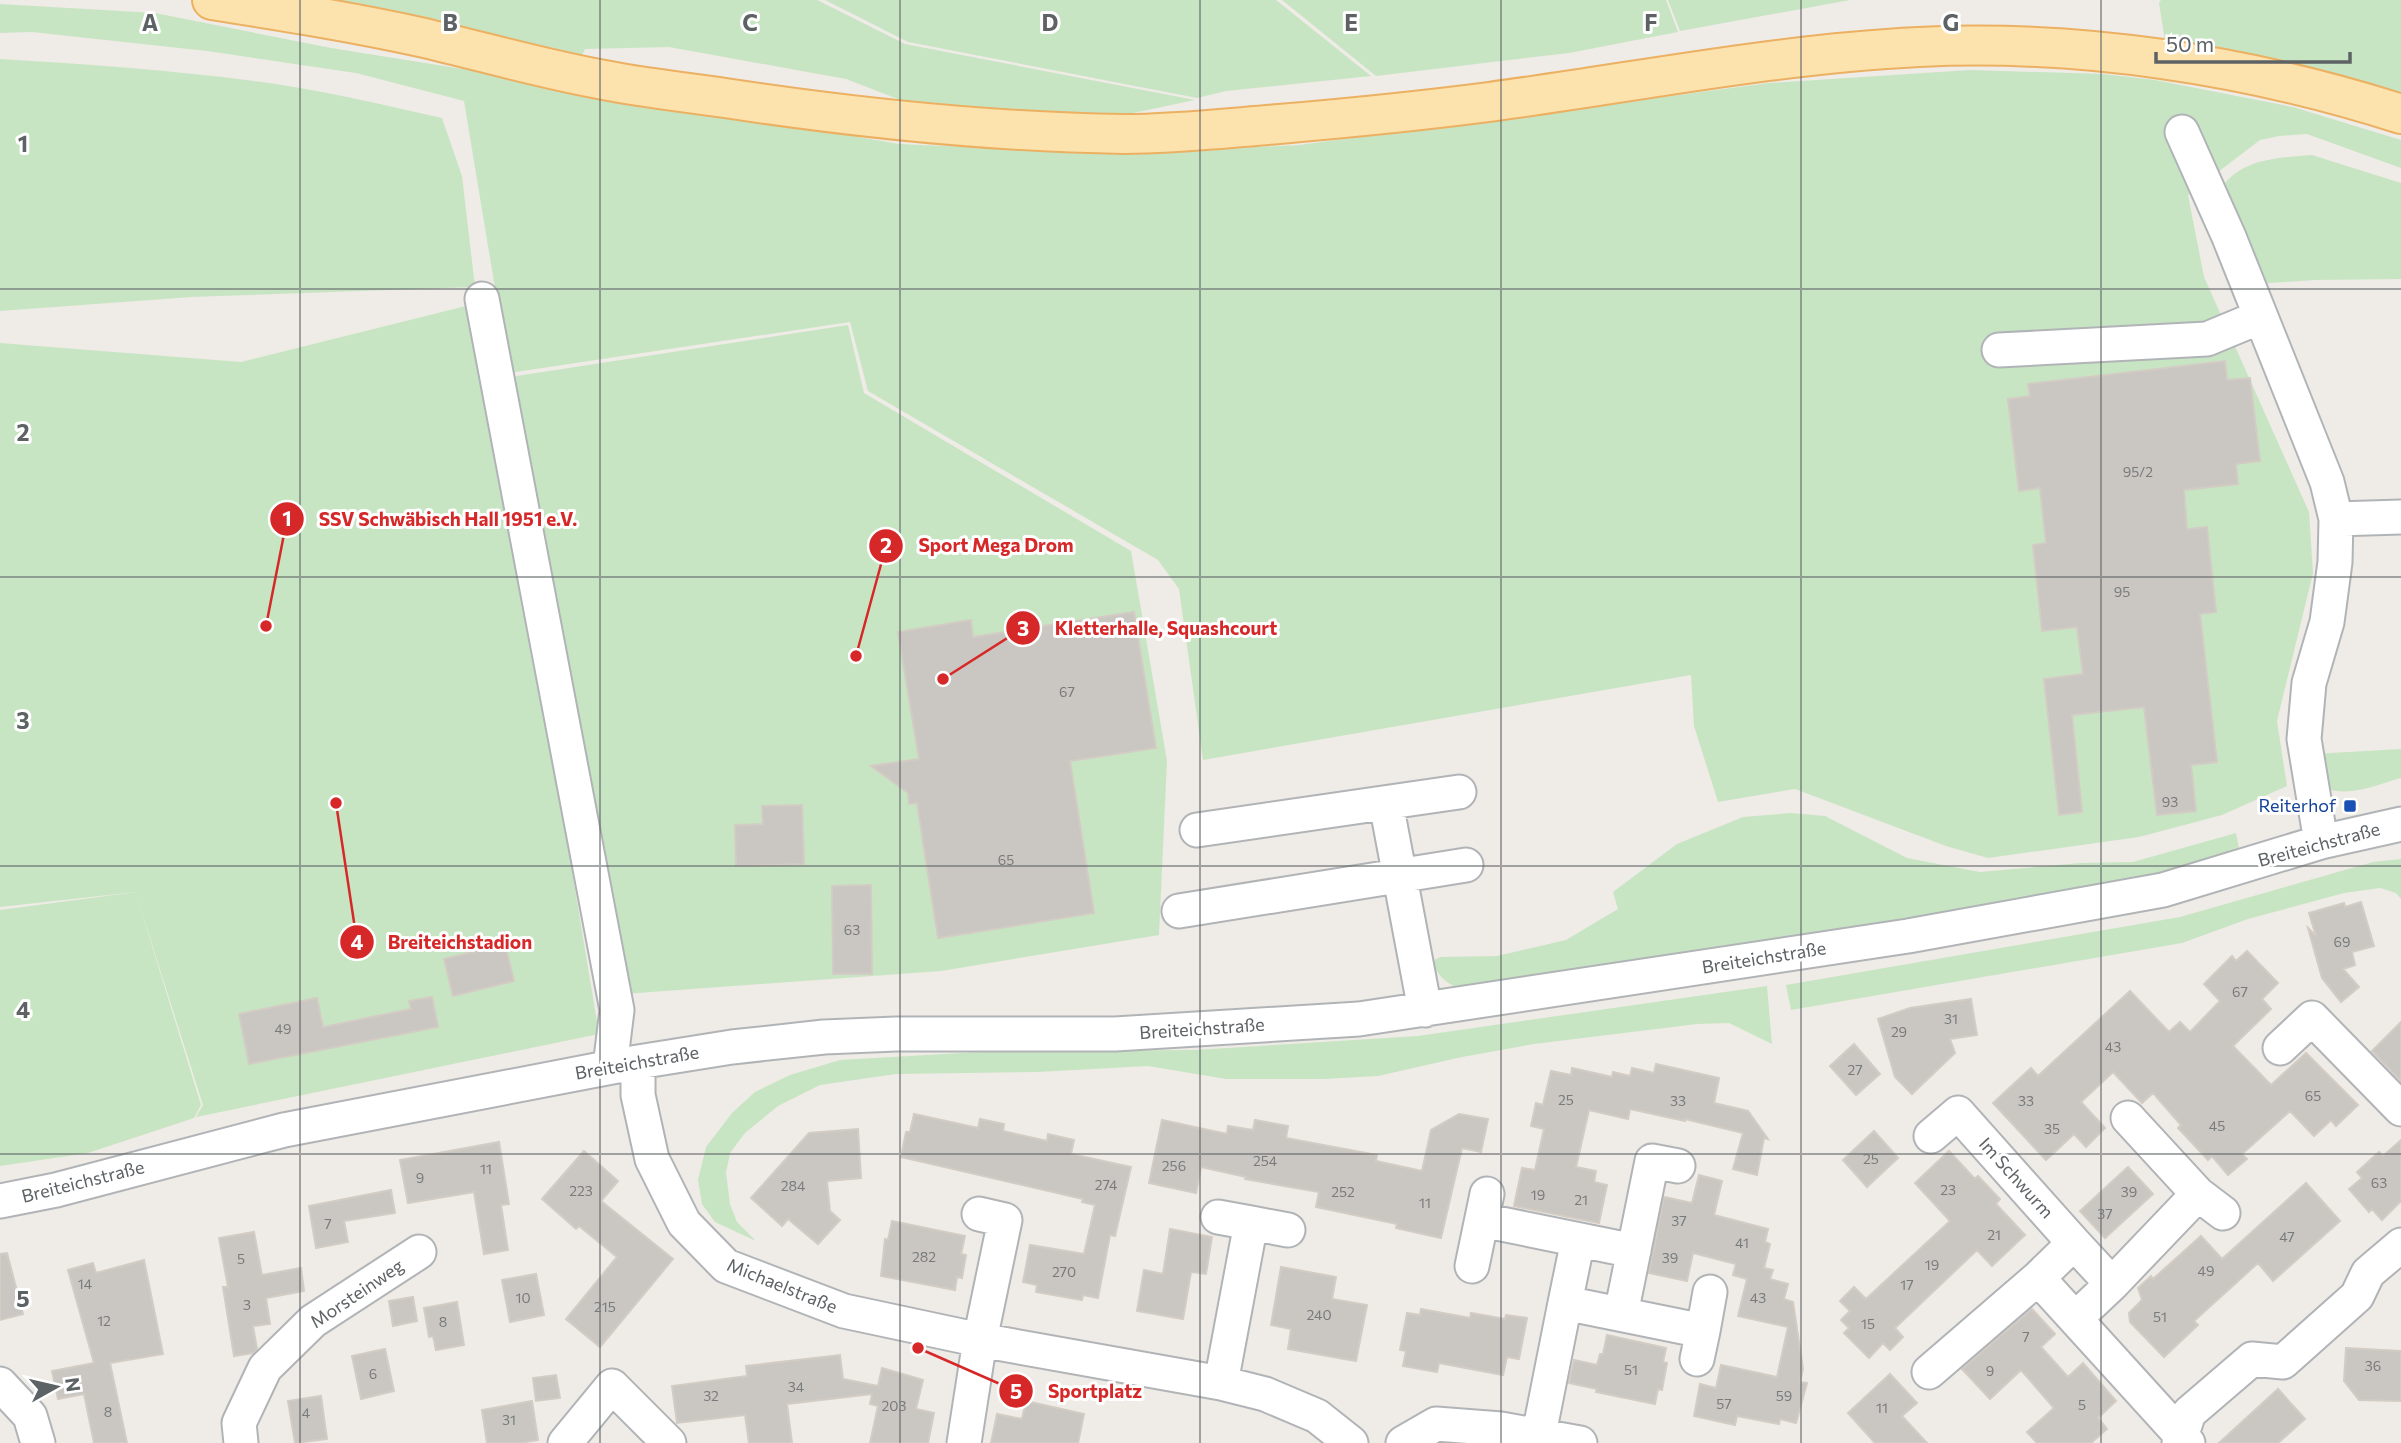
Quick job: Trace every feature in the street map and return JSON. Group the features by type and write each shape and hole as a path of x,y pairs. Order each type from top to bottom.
{"main road":[{"path":"212,0 414,36 601,80 815,112 930,124 1036,131 1130,134 1353,117 1489,102 1765,62 1921,47 2003,46 2157,59 2232,70 2298,85 2401,114"}],"street":[{"path":"2182,132 2229,237 2327,482 2336,519 2336,562 2329,610 2309,683 2304,739 2320,842"},
{"name":"Michaelstraße","path":"482,299 617,1010 624,1064 638,1096 652,1160 684,1223 726,1266 844,1311 980,1340 1221,1383 1265,1394 1317,1416 1351,1443"},
{"path":"1999,350 2207,339 2260,317"},
{"path":"2336,519 2401,517"},
{"path":"1197,830 1459,792"},
{"path":"1386,803 1425,1010"},
{"name":"Breiteichstraße","path":"0,1201 56,1190 284,1130 624,1064 732,1047 824,1037 896,1034 1115,1034 1359,1019 1908,936 2162,890 2320,842 2401,824"},
{"path":"1180,911 1466,865"},
{"path":"2280,1048 2312,1018 2401,1109"},
{"name":"Im Schwurm","path":"1931,1136 1968,1105 2074,1243 2112,1284"},
{"path":"2076,1318 2112,1284 2211,1203 2129,1118"},
{"path":"1621,1314 1652,1161"},
{"path":"1472,1266 1484,1207 1578,1240 1634,1251"},
{"path":"1218,1217 1288,1230"},
{"path":"964,1443 1003,1219"},
{"path":"1221,1383 1251,1223"},
{"path":"1539,1434 1578,1240"},
{"path":"1929,1372 2038,1278 2074,1243"},
{"path":"2183,1440 2189,1413 2252,1359 2283,1362 2357,1296 2368,1273 2401,1245"},
{"name":"Morsteinweg","path":"242,1443 239,1423 265,1368 313,1321 419,1252"},
{"path":"2038,1278 2183,1440"},
{"path":"1565,1303 1621,1314 1700,1345 1710,1292"},
{"path":"0,1384 30,1416 38,1443"},
{"path":"565,1443 612,1385 669,1443"},
{"path":"1403,1443 1436,1424 1539,1434 1580,1443"}],"green space":[{"path":"306,0 817,0 905,44 1195,100 1095,121 934,113 846,79 669,47 585,49 581,57"},
{"path":"825,0 1276,0 1371,76 1226,91 1197,98 908,42"},
{"path":"1282,0 1666,0 1678,32 1569,53 1376,76"},
{"path":"1668,0 1850,0 1680,31"},
{"path":"2161,0 2401,0 2401,99 2166,47 2159,3"},
{"path":"0,4 155,13 331,48 899,144 1082,152 1181,151 1299,145 1769,83 1970,70 2103,74 2155,80 2293,107 2401,140 2401,168 2307,134 2260,140 2188,195 2204,277 2309,512 2313,573 2277,721 2287,786 2222,815 2139,837 1988,858 1946,846 1795,789 1718,802 1694,726 1691,675 1203,760 1179,589 1158,560 868,391 850,322 509,373 464,101 356,73 207,51 32,32 0,33"},
{"path":"0,59 127,68 278,84 442,118 462,176 475,287 191,297 0,311"},
{"path":"2312,155 2401,183 2401,279 2254,284 2222,187 2240,170 2262,161"},
{"path":"478,303 599,1034 196,1117 203,1105 136,894 201,1105 194,1118 88,1153 0,1166 0,910 136,892 0,907 0,343 241,362"},
{"path":"848,325 864,393 1131,551 1167,761 1159,935 941,971 624,994 510,377"},
{"path":"2401,749 2401,778 2344,792 2326,788 2313,754"},
{"path":"1791,813 1825,816 1907,858 1980,872 2080,863 2133,862 2236,833 2240,854 2161,880 1470,991 1447,982 1431,962 1440,957 1497,956 1566,940 1618,909 1613,892 1677,844 1743,817"},
{"path":"2401,859 2401,899 2396,893 2380,888 2344,893 2248,919 2182,943 1791,1010 1786,985 2180,917 2373,862"},
{"path":"1767,986 1772,1044 1729,1023 1697,1024 1534,1044 1378,1076 1226,1079 1148,1066 1038,1072 896,1074 820,1085 778,1106 745,1133 730,1153 726,1173 730,1204 737,1222 756,1241 715,1222 702,1204 698,1180 706,1147 732,1113 755,1092 790,1075 840,1060 997,1051 1195,1050 1418,1036"}],"building":[{"path":"2225,361 2227,380 2250,378 2260,461 2236,464 2238,484 2184,490 2187,529 2207,527 2216,612 2200,614 2217,762 2191,765 2196,811 2157,815 2144,707 2072,715 2082,812 2059,815 2044,679 2083,674 2077,627 2042,631 2033,545 2046,543 2040,488 2019,491 2008,399 2030,396 2028,384"},
{"path":"1134,612 1156,748 1070,761 1094,913 938,938 917,803 909,804 908,793 871,766 919,759 898,632 971,620 973,637"},
{"path":"802,805 804,864 736,866 735,825 763,824 762,806"},
{"path":"871,885 872,974 833,974 832,886"},
{"path":"2361,902 2374,946 2352,952 2355,965 2343,969 2359,987 2341,1002 2322,978 2308,928 2316,936 2309,913 2344,903 2345,907"},
{"path":"505,944 514,981 453,996 444,959"},
{"path":"2247,951 2278,983 2262,999 2271,1009 2233,1046 2271,1085 2306,1053 2358,1105 2336,1126 2331,1120 2314,1136 2290,1111 2242,1154 2247,1159 2228,1175 2212,1156 2208,1160 2178,1128 2181,1125 2153,1093 2142,1103 2113,1072 2081,1102 2105,1128 2086,1147 2074,1134 2046,1160 1993,1103 2031,1068 2038,1076 2130,991 2169,1032 2180,1022 2190,1032 2220,1001 2204,984 2232,956 2236,961"},
{"path":"432,997 438,1027 249,1064 239,1014 317,998 323,1027 411,1009 409,1001"},
{"path":"1971,999 1977,1035 1950,1039 1955,1053 1912,1094 1895,1077 1878,1019 1910,1008"},
{"path":"2401,1022 2401,1081 2372,1051"},
{"path":"1854,1044 1880,1074 1856,1095 1830,1066"},
{"path":"1656,1064 1719,1078 1714,1103 1748,1111 1768,1139 1764,1138 1757,1175 1733,1169 1743,1133 1630,1109 1628,1119 1589,1110 1576,1167 1596,1171 1594,1182 1607,1185 1599,1223 1514,1206 1522,1168 1535,1170 1544,1129 1531,1126 1536,1103 1543,1105 1551,1071 1571,1075 1572,1068 1612,1077 1613,1072 1630,1076 1632,1068 1654,1073"},
{"path":"914,1114 978,1128 980,1119 1004,1124 1003,1131 1047,1141 1048,1134 1074,1140 1071,1154 1131,1167 1115,1236 1110,1235 1098,1298 1083,1295 1082,1300 1036,1292 1037,1285 1023,1282 1030,1245 1084,1254 1095,1205 1082,1202 1083,1199 901,1157 906,1132 910,1132"},
{"path":"1459,1114 1488,1119 1481,1152 1462,1148 1441,1238 1396,1228 1397,1224 1316,1207 1319,1192 1245,1179 1246,1177 1201,1167 1196,1193 1149,1183 1162,1120 1227,1134 1228,1126 1253,1130 1255,1120 1288,1126 1286,1138 1377,1155 1376,1161 1422,1171 1431,1130"},
{"path":"858,1129 861,1178 827,1181 830,1211 840,1220 818,1244 788,1219 782,1226 751,1198 809,1133"},
{"path":"1874,1131 1898,1158 1867,1187 1843,1160"},
{"path":"2401,1140 2401,1201 2382,1220 2372,1209 2369,1212 2349,1189 2362,1178 2357,1172 2379,1152 2383,1156"},
{"path":"499,1142 509,1204 501,1205 508,1250 484,1254 474,1192 408,1203 400,1160"},
{"path":"584,1151 618,1181 601,1201 673,1259 600,1347 566,1319 617,1257 579,1226 576,1229 542,1199"},
{"path":"1949,1151 1975,1179 1978,1176 2000,1199 1996,1204 2025,1235 1992,1266 1977,1250 1895,1328 1903,1337 1890,1350 1883,1343 1869,1358 1844,1333 1849,1328 1841,1320 1850,1311 1840,1301 1854,1287 1866,1299 1950,1221 1915,1183"},
{"path":"2128,1167 2153,1194 2105,1238 2080,1211"},
{"path":"1699,1175 1722,1181 1714,1215 1768,1229 1765,1242 1770,1244 1764,1268 1773,1270 1770,1279 1788,1284 1784,1299 1793,1302 1803,1369 1800,1382 1807,1383 1796,1423 1780,1419 1779,1424 1737,1416 1735,1425 1694,1416 1700,1384 1716,1388 1721,1365 1777,1377 1788,1327 1738,1316 1747,1279 1733,1275 1736,1264 1693,1253 1687,1281 1649,1273 1664,1197 1692,1203"},
{"path":"2306,1183 2340,1221 2273,1281 2258,1263 2194,1321 2198,1325 2164,1357 2130,1322 2129,1313 2142,1300 2138,1288 2151,1276 2153,1279 2201,1236 2222,1259"},
{"path":"391,1190 395,1213 344,1221 348,1242 316,1248 309,1206"},
{"path":"892,1221 965,1236 961,1254 966,1255 962,1278 957,1277 955,1290 881,1276 885,1239 888,1240"},
{"path":"1170,1229 1212,1237 1206,1274 1191,1272 1183,1319 1137,1311 1144,1270 1163,1274"},
{"path":"254,1232 262,1275 301,1268 304,1291 266,1298 270,1324 253,1326 257,1349 253,1353 234,1356 223,1287 228,1287 219,1238"},
{"path":"7,1253 23,1314 0,1320 0,1254"},
{"path":"144,1260 163,1354 110,1363 127,1443 94,1443 84,1394 58,1399 52,1371 94,1363 68,1270 93,1263 96,1273"},
{"path":"1281,1267 1336,1277 1332,1299 1367,1305 1356,1361 1288,1349 1291,1329 1271,1325"},
{"path":"536,1274 544,1315 510,1322 502,1280"},
{"path":"413,1297 417,1321 393,1326 389,1301"},
{"path":"457,1302 464,1345 436,1350 433,1336 429,1337 424,1308"},
{"path":"1421,1309 1470,1318 1471,1313 1505,1319 1506,1315 1527,1318 1519,1359 1507,1357 1503,1375 1439,1363 1437,1372 1403,1366 1406,1351 1400,1350 1407,1313 1420,1315"},
{"path":"2032,1309 2055,1334 2041,1347 2068,1377 2083,1363 2116,1401 2098,1418 2107,1429 2091,1443 2037,1443 2027,1432 2054,1408 2021,1370 1990,1399 1962,1369"},
{"path":"1607,1335 1666,1348 1663,1362 1667,1363 1662,1390 1658,1389 1655,1404 1596,1392 1597,1389 1569,1383 1574,1360 1597,1365 1600,1354 1603,1354"},
{"path":"2346,1348 2401,1351 2401,1401 2359,1400 2344,1381"},
{"path":"385,1349 394,1391 361,1399 352,1356"},
{"path":"840,1355 843,1379 878,1386 882,1368 923,1380 916,1409 934,1413 928,1443 870,1443 878,1406 870,1404 872,1394 787,1404 792,1443 749,1443 745,1415 677,1423 672,1386 747,1376 746,1366"},
{"path":"1890,1374 1917,1403 1902,1416 1927,1443 1875,1443 1848,1413"},
{"path":"556,1375 560,1398 536,1401 533,1378"},
{"path":"2278,1389 2305,1419 2278,1443 2219,1443"},
{"path":"321,1396 327,1439 295,1443 288,1401"},
{"path":"532,1401 538,1440 487,1443 482,1410"},
{"path":"1026,1401 1084,1414 1078,1443 991,1443 997,1414 1022,1419"}],"place":[{"name":"SSV Schwäbisch Hall 1951 e.V.","path":"266,626"},
{"name":"Sport Mega Drom","path":"856,656"},
{"name":"Kletterhalle, Squashcourt","path":"943,679"},
{"name":"Breiteichstadion","path":"336,803"},
{"name":"Reiterhof","path":"2350,806"},
{"name":"Sportplatz","path":"918,1348"}]}
